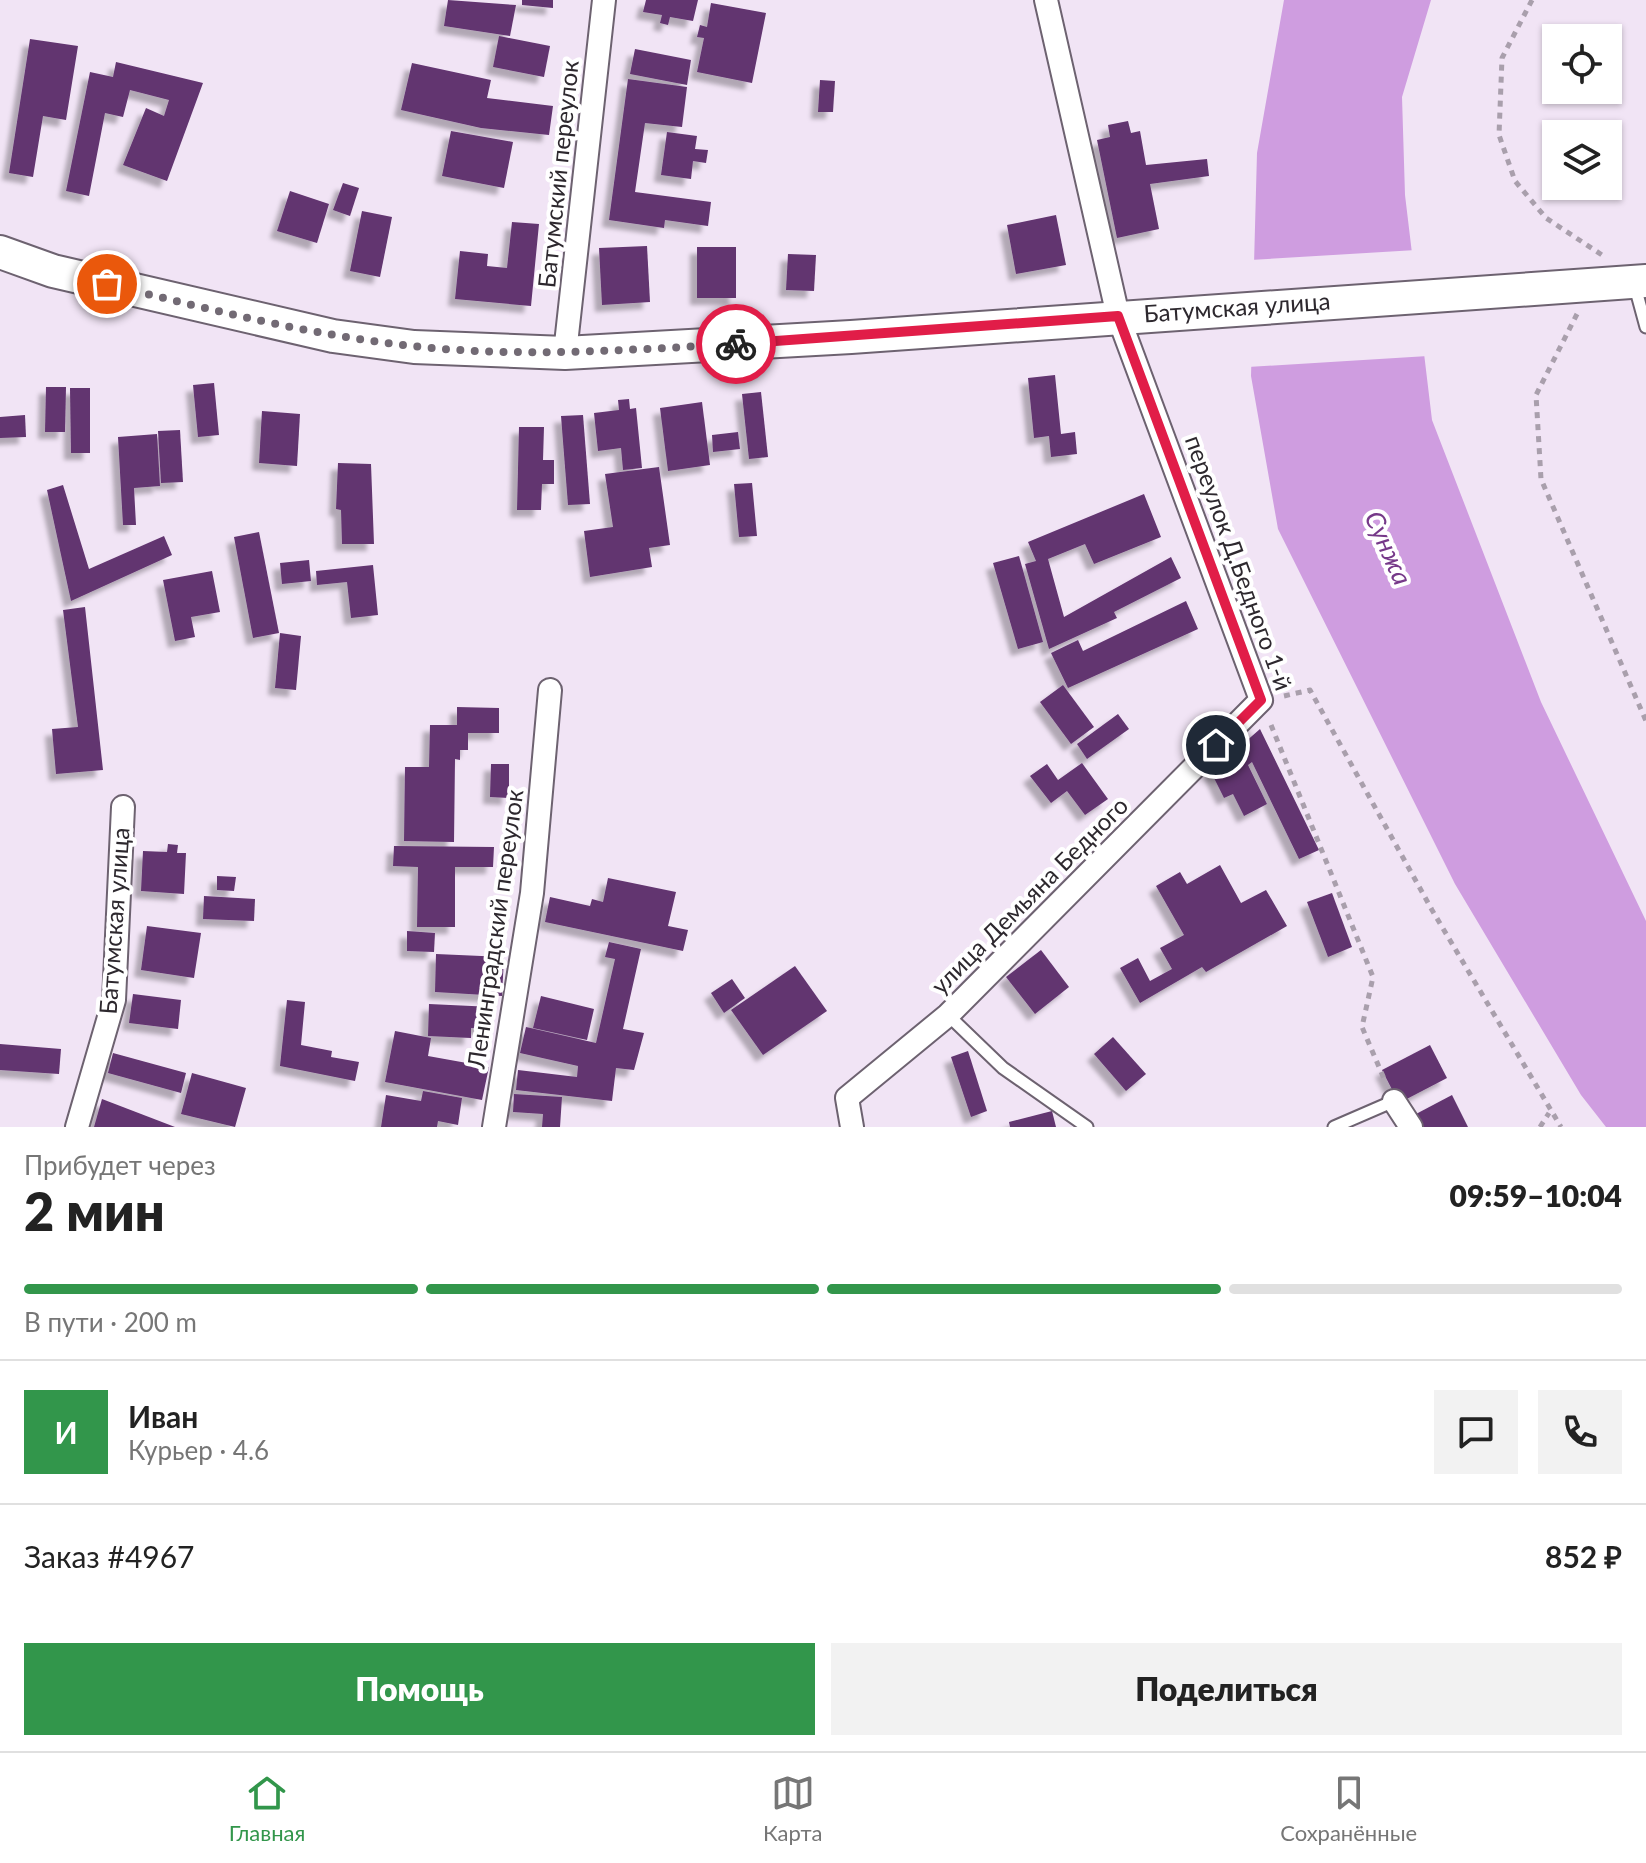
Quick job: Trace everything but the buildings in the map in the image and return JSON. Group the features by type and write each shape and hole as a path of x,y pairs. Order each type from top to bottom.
{"street":[{"name":"Батумский переулок","path":"565,353 604,0"},
{"name":"переулок Д.Бедного 1-й","path":"1046,0 1118,316 1261,700"},
{"name":"Батумская улица","path":"0,252 53,271 333,336 414,347 565,353 851,337 1527,287 1640,282"},
{"path":"0,265 53,271"},
{"name":"Ленинградский переулок","path":"494,1127 532,893 550,690"},
{"name":"улица Демьяна Бедного","path":"852,1127 847,1098 948,1015 1261,700"},
{"name":"Батумская улица","path":"77,1127 114,1000 123,807"},
{"path":"1394,1101 1411,1127"}],"lane":[{"path":"1640,282 1646,327"},
{"path":"948,1015 1003,1068 1087,1127"},
{"path":"1334,1127 1394,1101"}],"path":[{"path":"1532,0 1502,58 1499,135 1515,181 1546,218 1640,282"},
{"path":"1591,284 1536,395 1541,479 1646,721"},
{"path":"1261,700 1310,690 1549,1113 1561,1127"},
{"name":"переулок Д.Бедного 1-й","path":"1261,700 1373,977 1362,1027 1394,1101"},
{"path":"1540,1127 1549,1113"}],"water":[{"name":"Сунжа","path":"1284,0 1431,0 1402,97 1405,195 1432,420 1541,702 1646,921 1646,1127 1606,1127 1581,1095 1455,884 1278,529 1251,376 1257,153"}],"pier":[{"path":"1416,250 1428,356 1248,367 1250,260"}],"way so far":[{"path":"107,284 333,336 414,347 565,353 736,344"}],"route":[{"path":"736,344 1118,316 1261,700 1216,745"}]}
